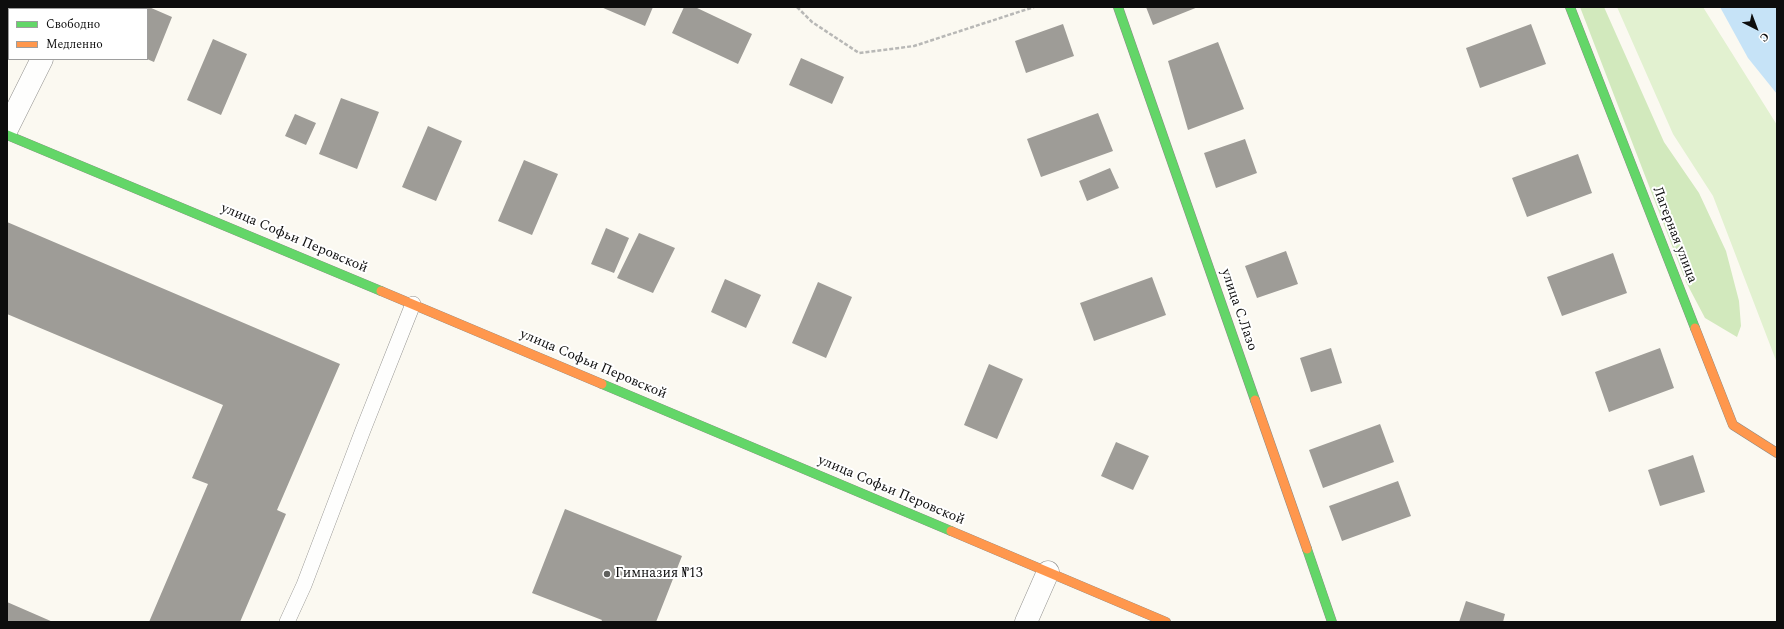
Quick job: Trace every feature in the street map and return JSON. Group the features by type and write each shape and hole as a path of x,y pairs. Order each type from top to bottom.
{"main road":[{"name":"улица С.Лазо","path":"1118,7 1332,622"},
{"name":"Лагерная улица","path":"1570,7 1733,425 1777,453"},
{"name":"улица Софьи Перовской","path":"7,135 413,304 1166,622"}],"street":[{"path":"7,129 42,60"},
{"path":"1026,622 1048,572"}],"lane":[{"path":"287,622 304,585 362,430 413,304"}],"path":[{"path":"797,7 812,22 859,53 914,46 1034,7"}],"green space":[{"path":"7,7 28,7 8,8 7,41"},
{"path":"1580,7 1604,7 1664,142 1699,193 1726,251 1739,301 1741,326 1737,337 1705,318 1686,282"},
{"path":"1617,7 1703,7 1777,125 1777,363 1713,196 1673,134"}],"water":[{"path":"1720,7 1777,7 1777,94 1748,58"}],"building":[{"path":"149,7 172,17 154,62 148,59 148,8 130,8"},
{"path":"601,7 653,7 645,26"},
{"path":"684,7 695,7 752,34 738,64 672,33"},
{"path":"1146,7 1198,7 1153,25"},
{"path":"1063,24 1074,56 1026,73 1015,41"},
{"path":"1531,24 1546,64 1480,88 1466,48"},
{"path":"213,39 247,54 221,115 187,100"},
{"path":"1218,42 1244,109 1188,130 1168,61"},
{"path":"801,58 844,77 832,104 789,85"},
{"path":"341,98 379,112 357,169 319,154"},
{"path":"1098,113 1113,151 1041,177 1027,139"},
{"path":"295,114 316,123 306,145 285,136"},
{"path":"428,126 462,141 436,201 402,187"},
{"path":"1245,139 1257,173 1216,188 1204,153"},
{"path":"1578,154 1592,193 1527,217 1512,178"},
{"path":"524,160 558,174 532,235 498,221"},
{"path":"1110,168 1119,188 1087,201 1079,181"},
{"path":"7,222 340,364 277,510 286,514 240,622 149,622 208,484 192,478 223,405 7,314"},
{"path":"606,228 629,238 614,273 591,264"},
{"path":"639,233 675,248 653,293 617,278"},
{"path":"1286,251 1298,284 1257,298 1245,266"},
{"path":"1613,253 1627,293 1562,316 1547,277"},
{"path":"1152,277 1166,315 1094,341 1080,303"},
{"path":"725,279 761,295 746,328 711,312"},
{"path":"818,282 852,297 826,358 792,343"},
{"path":"1331,348 1342,383 1311,392 1300,358"},
{"path":"1660,348 1674,388 1609,412 1595,372"},
{"path":"989,364 1023,379 997,439 964,425"},
{"path":"1380,424 1394,462 1323,488 1309,450"},
{"path":"1116,442 1149,456 1133,490 1101,476"},
{"path":"1693,455 1705,492 1660,506 1648,470"},
{"path":"1398,481 1411,516 1342,541 1329,506"},
{"name":"Гимназия №13","path":"565,509 682,556 656,622 601,622 602,620 532,593"},
{"path":"1466,601 1505,614 1503,622 1459,622"},
{"path":"7,602 53,622 7,622"}],"traffic: fast":[{"path":"1118,7 1255,400"},
{"path":"1570,7 1695,328"},
{"path":"7,135 381,291"},
{"path":"602,384 951,531"},
{"path":"1307,549 1332,622"}],"traffic: slow":[{"path":"381,291 602,384"},
{"path":"1695,328 1733,425 1777,453"},
{"path":"1255,400 1307,549"},
{"path":"951,531 1166,622"}],"place":[{"name":"Гимназия №13","path":"607,574"}]}
